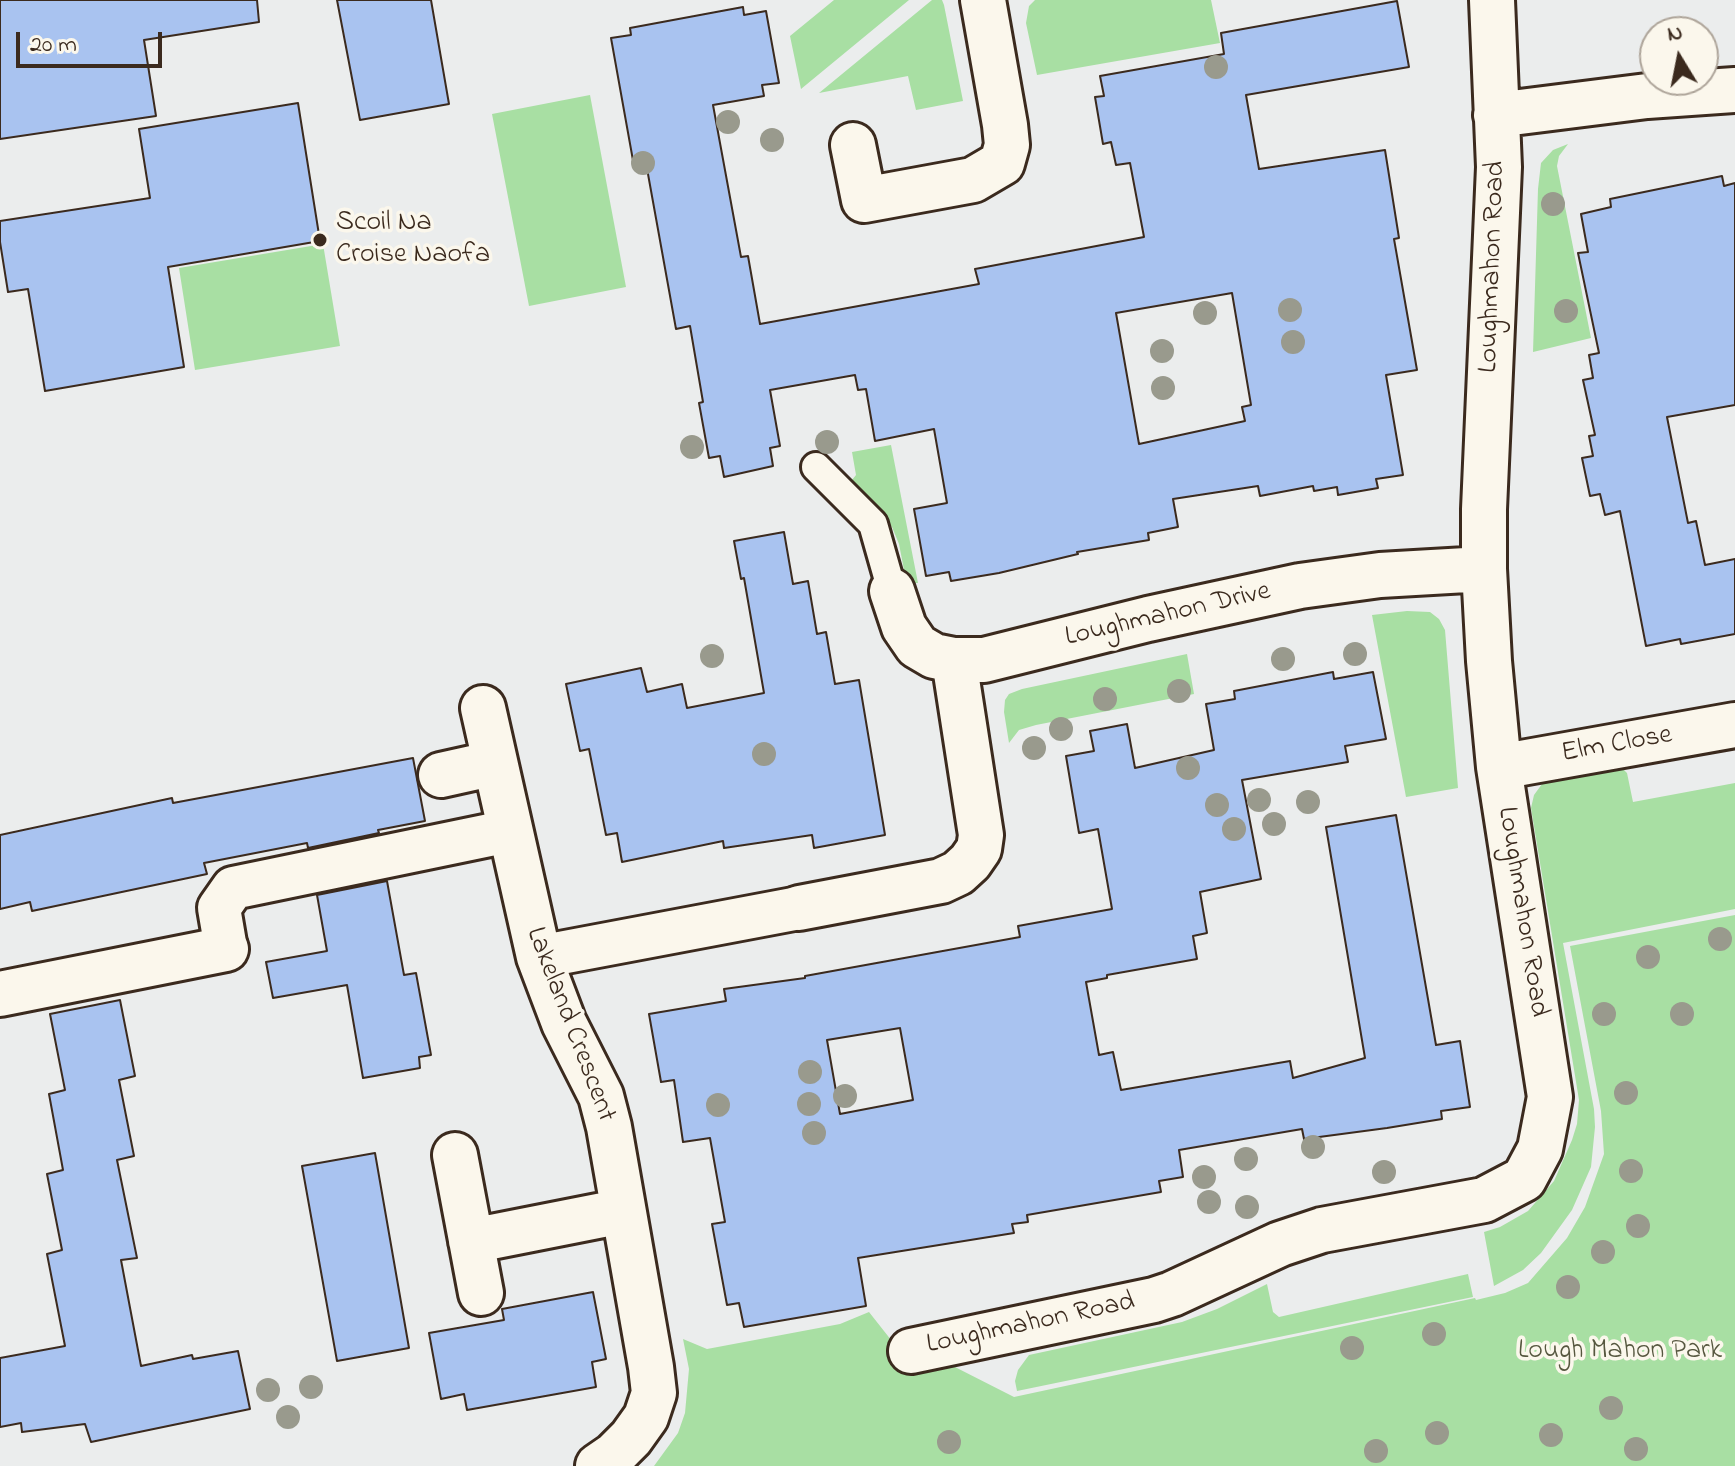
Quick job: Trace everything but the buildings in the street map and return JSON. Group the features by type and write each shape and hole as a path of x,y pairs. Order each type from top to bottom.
{"street":[{"path":"853,145 864,200 973,180 1002,163 1007,145 1005,125 983,0"},
{"name":"Loughmahon Road","path":"911,1351 1154,1300 1280,1244 1322,1230 1484,1200 1524,1179 1540,1149 1550,1097 1499,767 1484,569 1499,167 1492,0"},
{"path":"1496,115 1647,96 1735,90"},
{"name":"Loughmahon Drive","path":"892,591 904,627 917,646 934,656 984,660 1148,619 1300,586 1380,575 1484,569"},
{"path":"539,957 941,881 958,873 979,849 981,835 954,660"},
{"name":"Lakeland Crescent","path":"483,708 539,957 564,1023 601,1096 609,1127 651,1367 654,1393 646,1417 631,1438 598,1466"},
{"name":"Elm Close","path":"1499,767 1735,725"},
{"path":"441,775 495,763"},
{"path":"0,994 226,949 219,908 233,888 509,831"},
{"path":"455,1155 481,1293"},
{"path":"471,1241 623,1211"}],"lane":[{"path":"816,467 873,524 892,591"}],"green space":[{"path":"834,0 909,0 801,89 790,36"},
{"path":"932,0 942,0 944,5 963,101 916,110 908,76 819,93"},
{"path":"1035,0 1211,0 1220,43 1037,75 1026,23 1029,6"},
{"path":"590,95 626,287 529,306 492,114"},
{"path":"1568,144 1559,156 1557,166 1591,338 1533,352 1541,163 1553,150"},
{"path":"323,244 340,346 195,370 179,268"},
{"path":"891,445 918,583 909,583 905,575 892,527 848,485 856,475 852,452"},
{"path":"1430,612 1439,619 1445,630 1458,788 1406,797 1372,615"},
{"path":"1187,654 1194,694 1036,725 1019,730 1009,743 1004,712 1009,694"},
{"path":"1621,767 1627,773 1633,802 1735,783 1735,909 1563,943 1594,1109 1591,1167 1572,1210 1541,1253 1523,1270 1494,1286 1484,1232 1528,1211 1554,1181 1577,1124 1579,1100 1531,808 1534,795 1542,784 1555,777"},
{"name":"Lough Mahon Park","path":"1735,915 1735,1466 654,1466 678,1433 685,1413 689,1369 683,1339 707,1349 840,1324 869,1312 914,1369 951,1365 1014,1397 1476,1300 1528,1283 1567,1238 1585,1207 1604,1154 1601,1111 1570,946"},
{"path":"1468,1274 1473,1297 1017,1391 1015,1381 1018,1370 1029,1355 1182,1322 1217,1309 1267,1284 1273,1312 1279,1317"}],"place":[{"name":"Scoil Na Croise Naofa","path":"320,240"}]}
